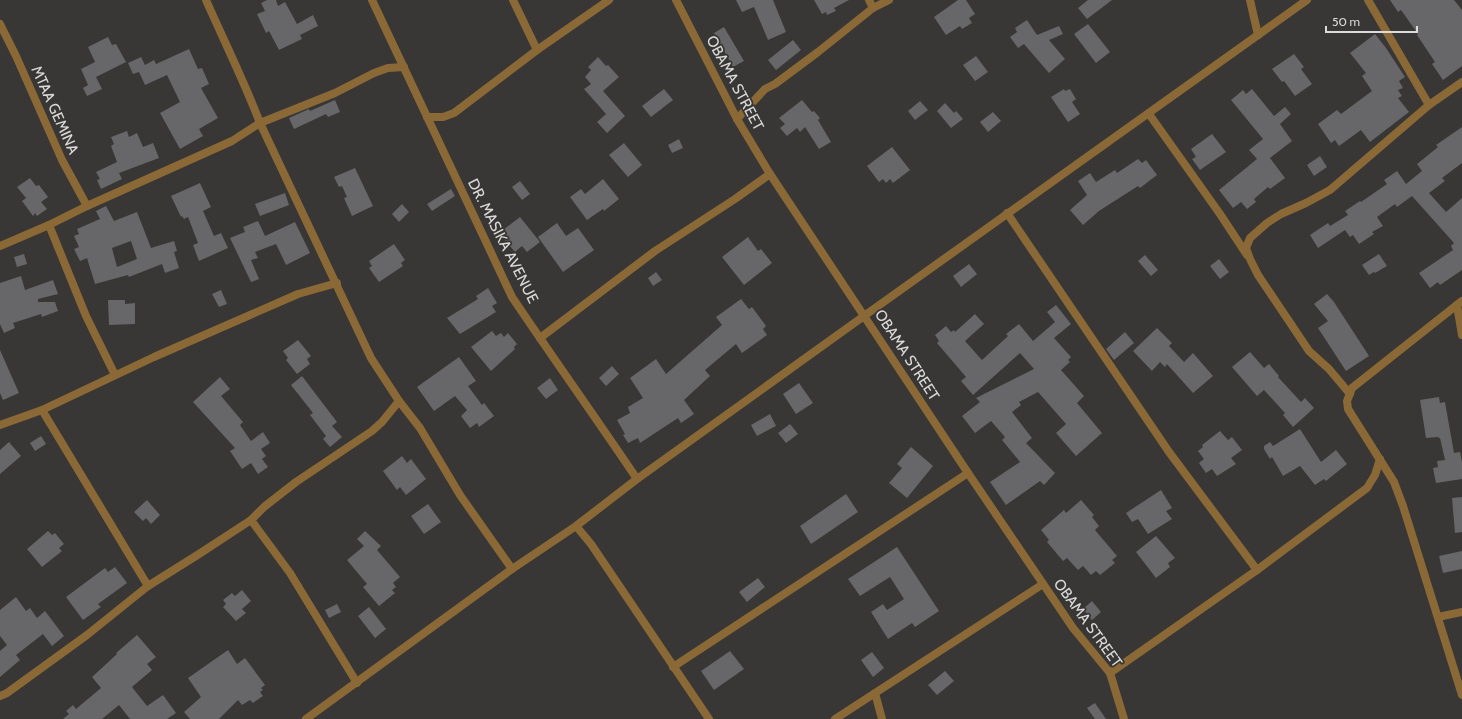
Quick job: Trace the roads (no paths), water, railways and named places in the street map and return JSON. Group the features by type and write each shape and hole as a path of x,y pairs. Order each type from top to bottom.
{"street":[{"path":"206,0 226,47 245,85 260,123 371,358 399,401 420,428 460,495 512,569"},
{"name":"DR. MASIKA AVENUE","path":"372,0 512,297 588,405 637,479"},
{"path":"513,0 537,50"},
{"path":"427,117 443,117 454,113 537,50 609,0"},
{"name":"OBAMA STREET","path":"676,0 737,119 770,174 1043,584 1073,628 1110,673 1124,719"},
{"path":"869,0 873,8"},
{"path":"737,119 751,106 765,89 775,84 818,52 873,8 889,0"},
{"path":"1250,0 1258,34"},
{"path":"306,719 512,569 576,526 637,479 1007,213 1149,114 1307,0"},
{"path":"1368,0 1429,105"},
{"name":"MTAA GEMINA","path":"0,24 16,56 62,160 87,206"},
{"path":"0,246 232,141 260,123 335,93 374,73 388,68 404,67"},
{"path":"1350,394 1329,369 1309,351 1258,275 1246,248 1250,238 1267,223 1281,214 1330,190 1429,105 1462,82"},
{"path":"1149,114 1250,259"},
{"path":"540,338 655,251 735,199 770,174"},
{"path":"1007,213 1170,452 1257,570"},
{"path":"49,225 86,316 115,375"},
{"path":"0,425 42,410 167,351 298,294 336,283"},
{"path":"1460,303 1352,388 1347,401 1348,409 1394,482 1403,506 1462,694"},
{"path":"1460,303 1462,335"},
{"path":"0,696 7,693 87,635 148,586 251,520 264,507 296,482 372,431 382,422 399,401"},
{"path":"42,410 148,586"},
{"path":"1110,673 1257,570 1367,488 1375,474 1380,459"},
{"path":"674,667 968,473"},
{"path":"251,520 290,573 357,683"},
{"path":"576,526 591,544 709,719"},
{"path":"836,719 1043,584"},
{"path":"1438,617 1462,612"},
{"path":"875,693 882,719"}]}
